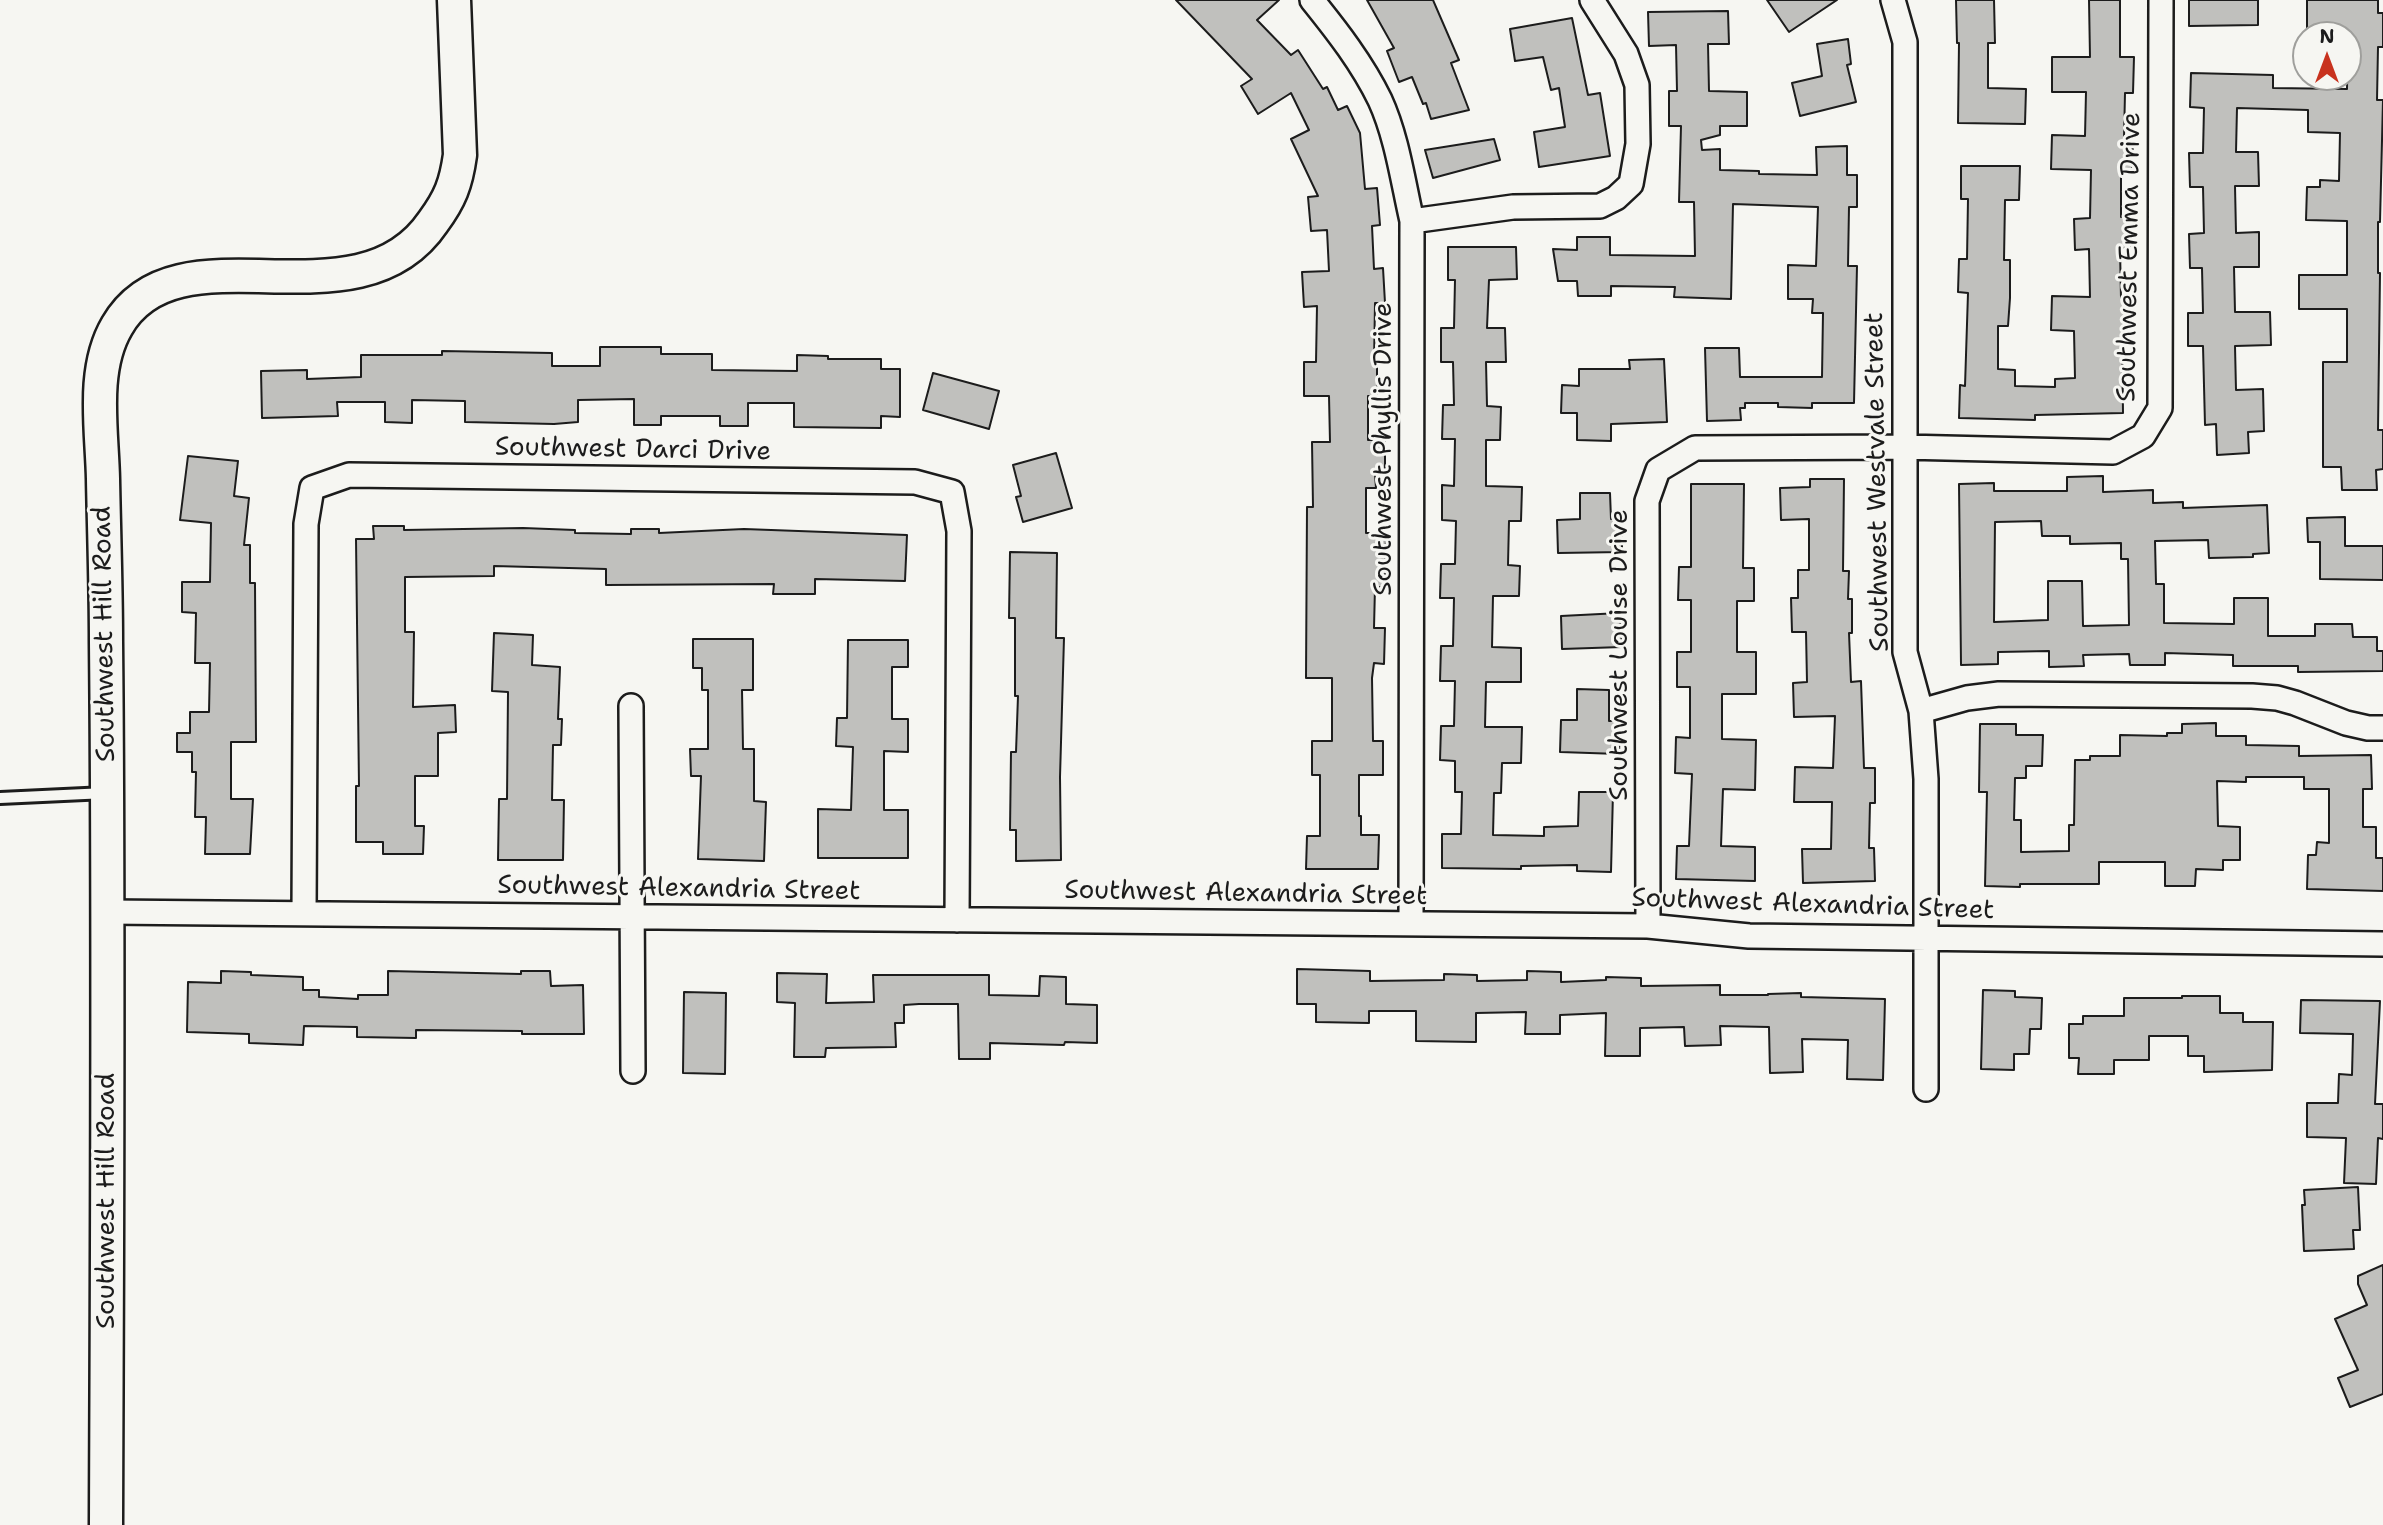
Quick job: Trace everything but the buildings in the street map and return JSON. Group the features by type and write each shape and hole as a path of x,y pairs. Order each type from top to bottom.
{"street":[{"name":"Southwest Hill Road","path":"106,1525 107,793 101,391 106,350 118,323 140,299 169,284 213,276 324,277 370,270 403,254 427,232 447,202 457,180 460,155 454,0"},
{"name":"Southwest Phyllis Drive","path":"1312,0 1345,41 1380,100 1412,221 1411,923"},
{"path":"1412,221 1513,207 1600,206 1616,198 1631,184 1638,144 1637,85 1626,54 1592,0"},
{"name":"Southwest Westvale Street","path":"1893,0 1905,42 1905,652 1920,711 1926,779 1926,1089"},
{"name":"Southwest Emma Drive","path":"1904,447 2113,452 2143,436 2160,408 2161,0"},
{"name":"Southwest Louise Drive","path":"1648,926 1647,502 1658,470 1695,448 1904,447"},
{"name":"Southwest Darci Drive","path":"304,914 306,524 312,488 349,475 915,481 952,492 959,531 957,920"},
{"path":"1920,711 1967,698 1999,694 2252,696 2295,703 2346,723 2383,728"},
{"path":"631,706 633,1071"},
{"name":"Southwest Alexandria Street","path":"107,912 1648,926 1749,936 2383,944"}],"lane":[{"path":"0,798 107,793"}]}
